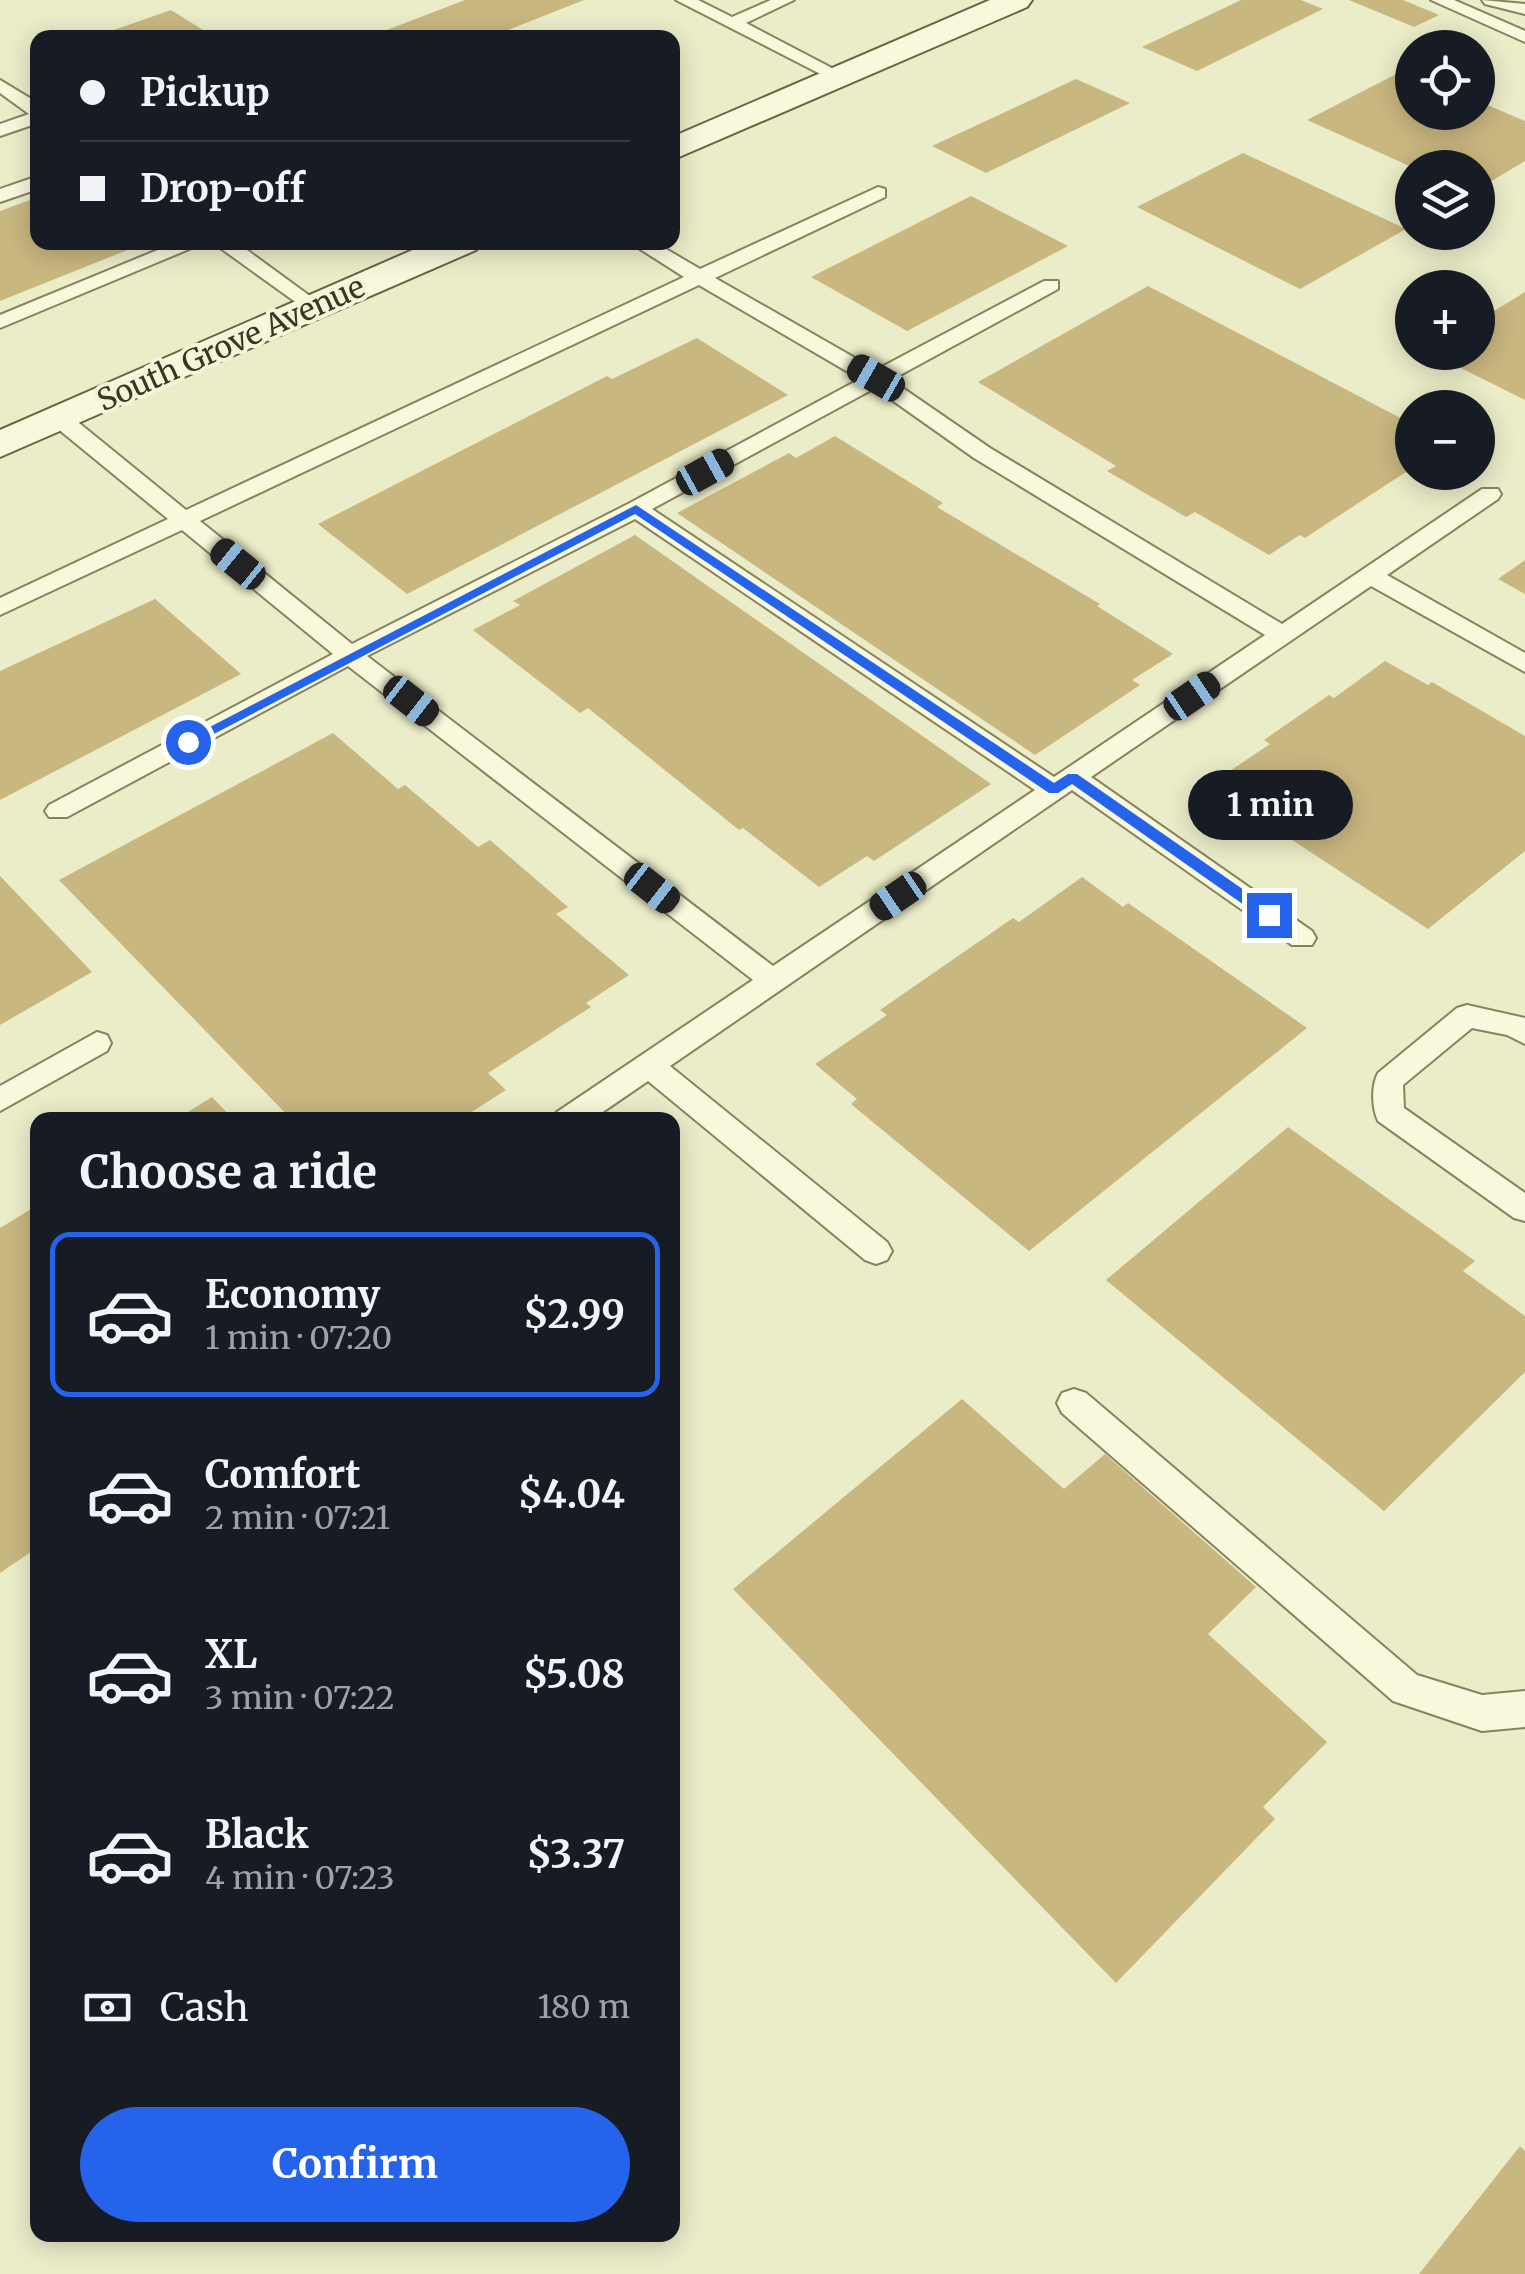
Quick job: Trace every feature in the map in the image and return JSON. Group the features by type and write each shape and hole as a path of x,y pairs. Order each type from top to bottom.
{"main road":[{"path":"680,147 1016,0"},
{"name":"South Grove Avenue","path":"0,445 445,250"}],"lane":[{"path":"685,0 840,77"},
{"path":"732,23 784,0"},
{"path":"1440,0 1525,37"},
{"path":"1491,0 1525,9"},
{"path":"0,85 30,108"},
{"path":"0,130 30,117"},
{"path":"0,196 30,185"},
{"path":"0,607 878,193"},
{"path":"0,322 176,250"},
{"path":"233,250 315,307"},
{"path":"652,250 876,378 982,453 1282,635"},
{"path":"58,811 350,654 636,509 1052,285"},
{"path":"60,419 350,654 773,980"},
{"path":"580,1112 1490,494"},
{"path":"636,509 1302,938"},
{"path":"1370,576 1525,664"},
{"path":"1525,1033 1515,1026 1467,1016 1388,1081 1389,1113 1525,1210"},
{"path":"0,1100 97,1043"},
{"path":"650,1066 876,1251"},
{"path":"1074,1403 1406,1689 1482,1713 1525,1709"}],"building":[{"path":"465,0 584,0 508,30 387,30"},
{"path":"1241,0 1301,0 1323,9 1197,71 1142,47"},
{"path":"1349,0 1403,0 1439,15 1414,27"},
{"path":"171,10 203,30 114,30"},
{"path":"1395,75 1395,130 1495,130 1495,108 1525,121 1525,161 1495,179 1495,150 1395,150 1395,159 1307,120"},
{"path":"1076,79 1130,103 986,173 932,146"},
{"path":"1243,153 1395,224 1395,235 1300,289 1137,207"},
{"path":"971,196 1068,246 907,331 811,277"},
{"path":"30,200 30,250 128,250 0,301 0,211"},
{"path":"1148,286 1395,415 1395,479 1305,538 1300,535 1269,555 1195,512 1186,517 1107,471 1116,466 978,382"},
{"path":"1525,292 1525,400 1465,370 1495,370 1495,311"},
{"path":"697,338 788,395 407,594 318,524 607,376 612,379"},
{"path":"835,436 943,503 937,507 1100,604 1097,606 1173,654 1132,680 1140,685 1035,755 677,513 789,453 796,458"},
{"path":"635,535 991,784 874,861 867,856 819,887 743,828 739,830 588,708 580,713 473,630 520,605 513,601"},
{"path":"1525,560 1525,594 1498,579"},
{"path":"155,599 241,674 0,800 0,671"},
{"path":"1385,661 1428,685 1432,682 1525,736 1525,851 1428,929 1251,813 1257,809 1215,781 1270,744 1264,740 1329,695 1334,698"},
{"path":"333,733 398,789 405,785 478,847 490,840 568,907 556,914 629,975 586,1003 591,1007 488,1073 506,1090 472,1112 284,1112 59,880"},
{"path":"0,876 92,972 0,1025"},
{"path":"1082,877 1123,907 1128,903 1307,1028 1029,1251 851,1104 857,1099 815,1064 887,1015 880,1010 1013,918 1019,922"},
{"path":"212,1097 226,1112 188,1112"},
{"path":"1288,1127 1475,1261 1463,1271 1525,1316 1525,1372 1384,1511 1106,1280"},
{"path":"30,1210 30,1552 0,1573 0,1228"},
{"path":"962,1399 1064,1489 1105,1454 1256,1587 1208,1634 1327,1742 1263,1807 1275,1819 1116,1983 733,1589"},
{"path":"1520,2146 1525,2151 1525,2274 1419,2274"}],"route":[{"path":"188,742 350,654 636,509 1054,790 1072,777 1269,915"}]}
